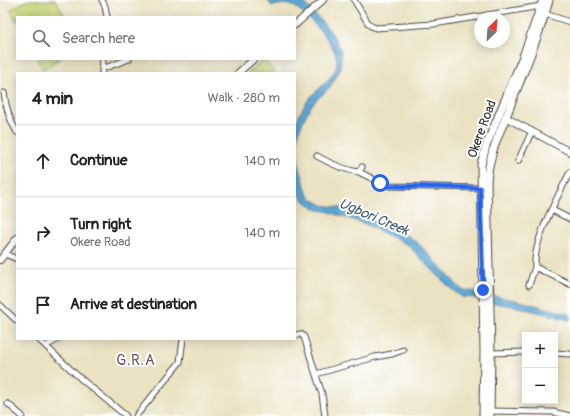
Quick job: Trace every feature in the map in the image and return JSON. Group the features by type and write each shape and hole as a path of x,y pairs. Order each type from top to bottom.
{"main road":[{"name":"Okere Road","path":"483,416 483,301 486,291 487,172 491,153 545,14 549,0"},
{"name":"Okere Road","path":"490,413 490,304 486,291 480,188 481,165 483,156 524,54 542,3"}],"street":[{"path":"102,0 107,16"},
{"path":"296,24 324,0"},
{"path":"354,0 368,23 376,28 434,24 542,3"},
{"path":"545,14 570,22"},
{"path":"103,60 102,71 127,60"},
{"path":"239,72 253,60"},
{"path":"4,93 6,109 16,131"},
{"path":"505,117 570,152"},
{"path":"518,161 532,131"},
{"path":"317,156 348,171 359,172 389,186 480,188"},
{"path":"359,172 362,167"},
{"path":"529,285 535,267 534,260 538,243 570,172"},
{"path":"552,210 570,219"},
{"path":"0,260 16,239"},
{"path":"5,254 16,258"},
{"path":"535,267 570,284"},
{"path":"0,305 16,320"},
{"path":"296,335 301,334 303,336 322,394 325,416"},
{"path":"39,340 80,378 126,416"},
{"path":"46,346 56,340"},
{"path":"136,416 180,362 183,340"},
{"path":"316,374 403,350"},
{"path":"491,353 522,352"},
{"path":"558,353 570,354"},
{"path":"8,404 22,416"},
{"path":"490,413 543,414 553,412 570,416"}],"green space":[{"path":"28,0 56,0 64,16 16,16 16,20 10,10"},
{"path":"38,60 58,60 43,69"},
{"path":"264,60 274,72 249,72"}],"water":[{"path":"267,0 300,0 306,4 331,32 340,48 340,70 330,87 314,102 308,111 300,128 297,140 298,161 307,193 312,199 323,205 344,208 377,221 411,238 422,247 461,289 524,302 570,314 570,320 476,298 462,297 451,289 408,245 365,224 316,209 303,200 296,178 296,125 299,115 306,102 333,74 337,62 334,50 330,43 304,14 290,5 282,4 272,6"}],"district":[{"name":"G.R.A","path":"136,360"}],"route":[{"path":"380,183 389,186 480,188 483,290"}],"water label":[{"name":"Ugbori Creek","path":"374,217"}]}
